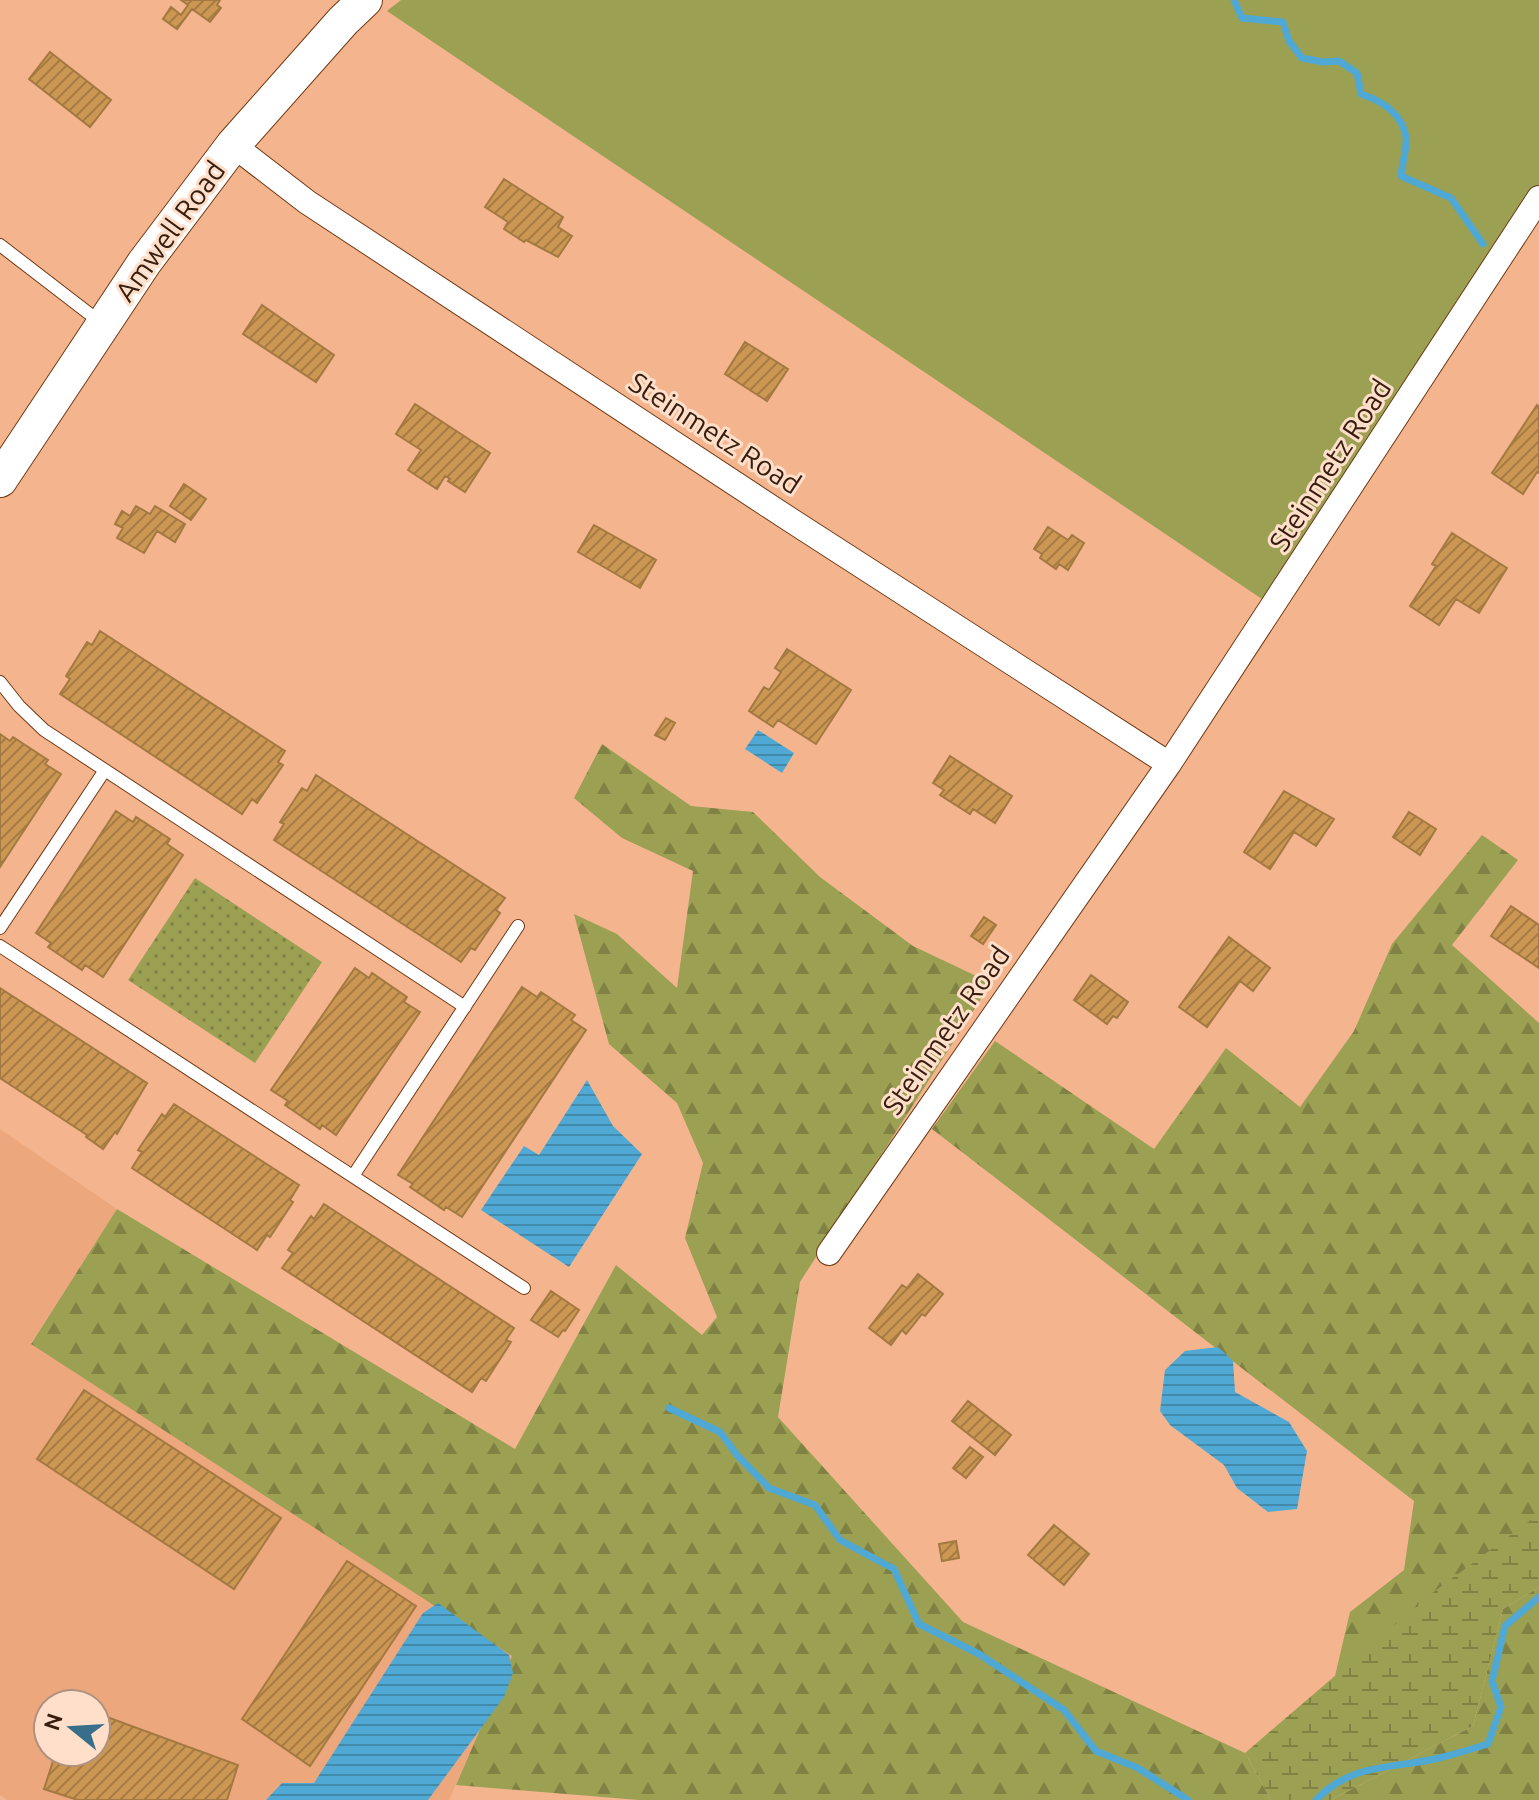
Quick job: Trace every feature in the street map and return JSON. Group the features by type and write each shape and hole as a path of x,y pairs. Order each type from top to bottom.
{"main road":[{"name":"Amwell Road","path":"0,480 144,263 233,145 365,0"}],"street":[{"name":"Steinmetz Road","path":"233,145 307,202 1169,764"},
{"name":"Steinmetz Road","path":"829,1253 1169,764 1539,198"}],"lane":[{"path":"0,245 102,324"},
{"path":"0,682 44,730 465,1007"},
{"path":"0,928 105,770"},
{"path":"353,1176 518,926"},
{"path":"0,946 524,1288"}],"shaded area":[{"path":"0,1129 117,1209 31,1343 409,1584 512,1656 449,1800 7,1800 0,1795"}],"green space":[{"path":"401,0 1539,0 1539,198 1274,607 387,11"},
{"path":"602,744 691,806 753,812 820,877 913,946 991,983 800,1282 778,1417 963,1622 1245,1753 1271,1800 639,1800 456,1785 512,1656 31,1344 117,1209 515,1449 616,1265 702,1335 717,1317 685,1238 703,1163 677,1103 609,1044 574,914 617,934 677,988 693,871 622,838 574,798"},
{"path":"1482,835 1518,860 1452,945 1539,1023 1539,1516 1335,1676 1350,1612 1404,1570 1414,1501 932,1129 995,1041 1154,1149 1226,1048 1300,1107 1354,1031 1392,944"},
{"path":"195,878 322,962 255,1063 128,980"},
{"path":"1539,1514 1539,1587 1503,1609 1473,1726 1331,1800 1271,1800 1245,1753 1427,1597"},
{"path":"1539,1587 1539,1800 1331,1800 1473,1726 1503,1609"}],"water":[{"path":"758,730 794,753 782,773 745,749"},
{"path":"587,1080 613,1126 642,1154 569,1267 481,1210 524,1146 539,1155"},
{"path":"1218,1347 1233,1361 1235,1392 1289,1422 1307,1451 1297,1509 1268,1512 1237,1488 1224,1465 1170,1425 1160,1411 1165,1370 1185,1351"},
{"path":"438,1603 509,1655 513,1673 504,1697 428,1800 266,1800 282,1783 314,1783 423,1613"}],"building":[{"path":"181,0 220,0 217,5 221,8 210,22 192,9 177,29 163,19 171,7 181,15 188,5"},
{"path":"50,52 111,100 90,127 29,79"},
{"path":"504,179 563,217 558,227 572,236 558,257 504,229 508,222 485,207"},
{"path":"262,305 334,355 316,382 243,334"},
{"path":"745,342 788,369 767,401 725,374"},
{"path":"415,404 490,453 465,492 445,476 437,489 408,470 421,450 396,434"},
{"path":"1537,405 1539,473 1523,494 1492,473"},
{"path":"184,484 206,499 191,520 170,506"},
{"path":"136,506 150,514 155,506 185,524 175,542 157,531 144,553 117,538 123,528 115,524 122,511 130,516"},
{"path":"594,525 656,560 640,588 578,552"},
{"path":"1048,527 1068,540 1072,535 1084,543 1068,570 1059,564 1056,569 1040,558 1042,554 1034,549"},
{"path":"1452,533 1507,568 1479,613 1456,599 1439,625 1410,606 1436,566 1432,564"},
{"path":"100,631 285,751 278,762 283,765 257,803 252,799 242,814 60,694 70,679 66,676 87,642 92,645"},
{"path":"787,649 851,690 816,744 778,720 773,727 749,711 764,687 769,690 781,672 775,668"},
{"path":"666,718 675,723 665,740 655,735"},
{"path":"0,734 10,741 13,737 48,760 45,764 61,774 0,867"},
{"path":"950,756 1012,796 995,823 973,809 970,814 940,795 944,790 933,783"},
{"path":"316,775 505,898 496,910 500,913 475,950 471,948 461,962 274,840 284,824 280,822 302,788 307,791"},
{"path":"1284,791 1334,819 1316,846 1294,832 1270,869 1244,852"},
{"path":"116,811 133,822 136,817 170,839 167,844 183,855 103,977 85,965 82,970 48,947 51,943 36,933"},
{"path":"1409,812 1436,829 1420,855 1393,837"},
{"path":"1511,906 1539,925 1539,968 1491,936"},
{"path":"984,917 996,925 983,944 971,936"},
{"path":"1229,937 1270,968 1253,991 1240,981 1207,1027 1179,1007"},
{"path":"355,968 369,978 372,973 407,997 404,1002 420,1012 336,1135 322,1125 320,1129 285,1105 288,1101 271,1090"},
{"path":"1091,975 1128,1002 1117,1018 1113,1016 1107,1024 1074,1000"},
{"path":"522,987 537,997 541,992 575,1015 571,1020 586,1030 462,1217 446,1207 444,1210 398,1175"},
{"path":"0,988 147,1083 117,1134 115,1132 103,1149 87,1135 0,1078"},
{"path":"174,1104 299,1185 290,1200 293,1202 270,1237 267,1235 257,1250 132,1168 142,1152 138,1150 162,1114 165,1117"},
{"path":"324,1204 514,1328 506,1340 511,1342 486,1381 481,1378 472,1392 282,1268 293,1253 288,1250 311,1216 314,1219"},
{"path":"918,1274 943,1294 925,1316 922,1314 906,1334 902,1330 891,1345 869,1328 902,1285 907,1288"},
{"path":"551,1291 579,1310 558,1337 531,1320"},
{"path":"84,1390 281,1518 234,1589 37,1459"},
{"path":"968,1401 1011,1435 995,1455 952,1421"},
{"path":"970,1447 983,1457 966,1478 953,1468"},
{"path":"1054,1525 1089,1554 1064,1585 1028,1555"},
{"path":"956,1541 959,1558 942,1561 939,1544"},
{"path":"347,1561 416,1606 310,1766 242,1719"},
{"path":"112,1719 238,1765 227,1800 78,1800 44,1789 51,1768 112,1768"}],"waterway":[{"path":"1234,0 1242,18 1283,22 1289,41 1302,58 1339,61 1357,73 1361,94 1390,109 1404,129 1406,142 1401,176 1451,198 1483,244"},
{"path":"669,1408 720,1432 769,1488 815,1505 840,1540 894,1569 919,1624 979,1654 1064,1710 1096,1751 1138,1768 1188,1800"},
{"path":"1316,1800 1344,1779 1359,1773 1439,1758 1488,1744 1501,1707 1492,1681 1505,1626 1539,1597"}]}
